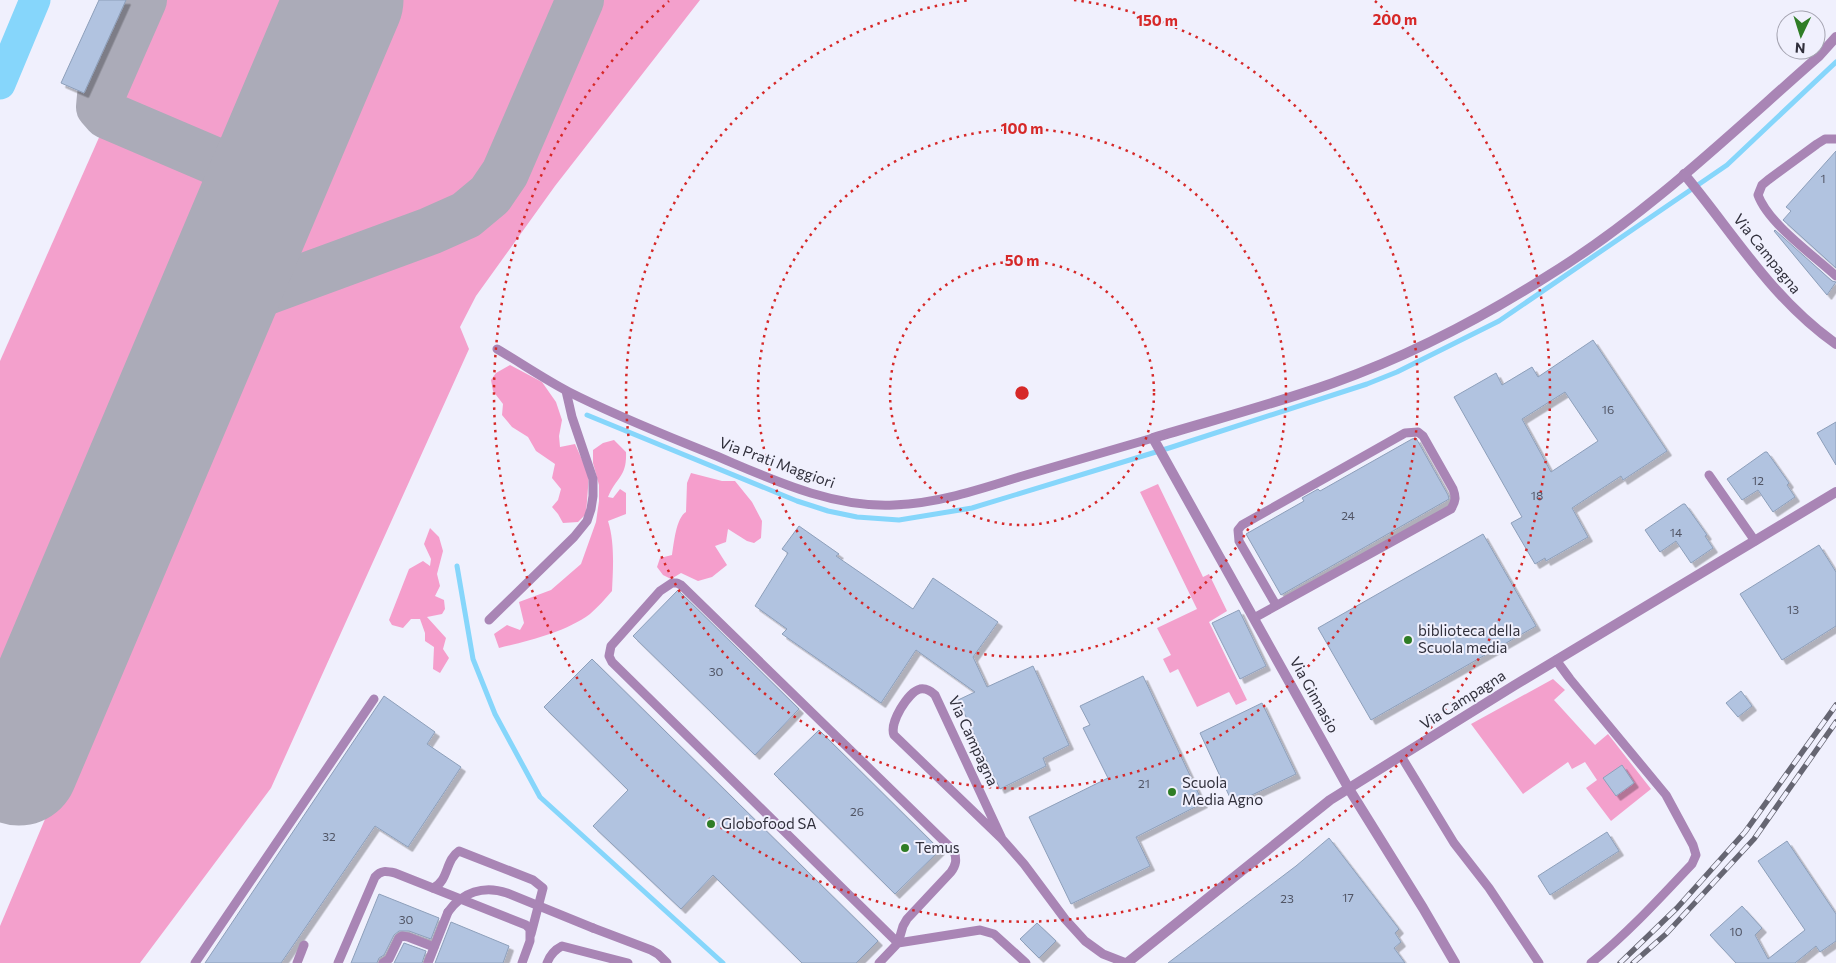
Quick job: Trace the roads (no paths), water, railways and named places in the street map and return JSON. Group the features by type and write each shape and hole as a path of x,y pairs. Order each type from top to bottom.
{"street":[{"path":"1153,438 1334,383 1406,353 1457,328 1547,277 1619,228 1687,178 1819,56 1836,37"},
{"name":"Via Campagna","path":"1687,178 1776,291 1797,313 1836,344"},
{"name":"Via Ginnasio","path":"1153,438 1349,788 1455,963"},
{"name":"Via Campagna","path":"1127,963 1330,800 1556,660 1836,492"}],"lane":[{"path":"1836,139 1825,139 1816,144 1762,185 1758,195 1766,212 1836,276"},
{"name":"Via Prati Maggiori","path":"497,349 566,391 609,411 770,479 838,500 893,505 957,496 1153,438"},
{"path":"489,620 574,537 591,509 593,496 592,479 572,417 566,391"},
{"path":"1254,618 1451,509 1456,497 1453,488 1423,436 1418,432 1405,433 1238,530 1239,541 1276,605"},
{"path":"1708,475 1755,541"},
{"path":"879,963 898,943 907,919 956,865 954,851 681,585 672,583 666,586 611,646 609,656 612,662 898,943"},
{"path":"1556,660 1666,795 1693,845 1696,855 1692,864 1647,912 1611,947 1591,963"},
{"name":"Via Campagna","path":"1002,839 934,694 926,689 914,692 894,720 892,730 894,735 1002,839 1042,887 1065,919 1085,941 1103,954 1127,963"},
{"path":"195,963 374,699"},
{"path":"1402,756 1454,843 1489,888 1539,963"},
{"path":"433,888 441,884 452,857 458,851 533,880 541,885 543,888 530,941 522,963"},
{"path":"338,963 367,893 379,872 395,873 520,922 530,929 531,934"},
{"path":"428,963 448,912 456,902 468,894 485,889 507,893 650,950 658,954 667,963"},
{"path":"898,943 980,930 987,931 1001,939 1026,963"},
{"path":"383,963 389,959 399,938 402,936 434,947"},
{"path":"297,963 304,945"},
{"path":"546,963 556,949 562,946 628,963"}],"waterway":[{"path":"0,84 35,0"},
{"path":"587,415 797,501 828,511 857,517 899,520 972,508 1169,448 1367,384 1397,372 1499,321 1727,165 1836,62"},
{"path":"457,566 473,659 495,714 540,797 723,963"}],"railway":[{"path":"1620,963 1677,908 1745,832 1836,705"},
{"path":"1633,963 1666,934 1754,839 1836,722"}],"place":[{"name":"biblioteca della Scuola media","path":"1408,640"},
{"name":"Scuola Media Agno","path":"1172,792"},
{"name":"Globofood SA","path":"711,824"},
{"name":"Temus","path":"905,848"}]}
